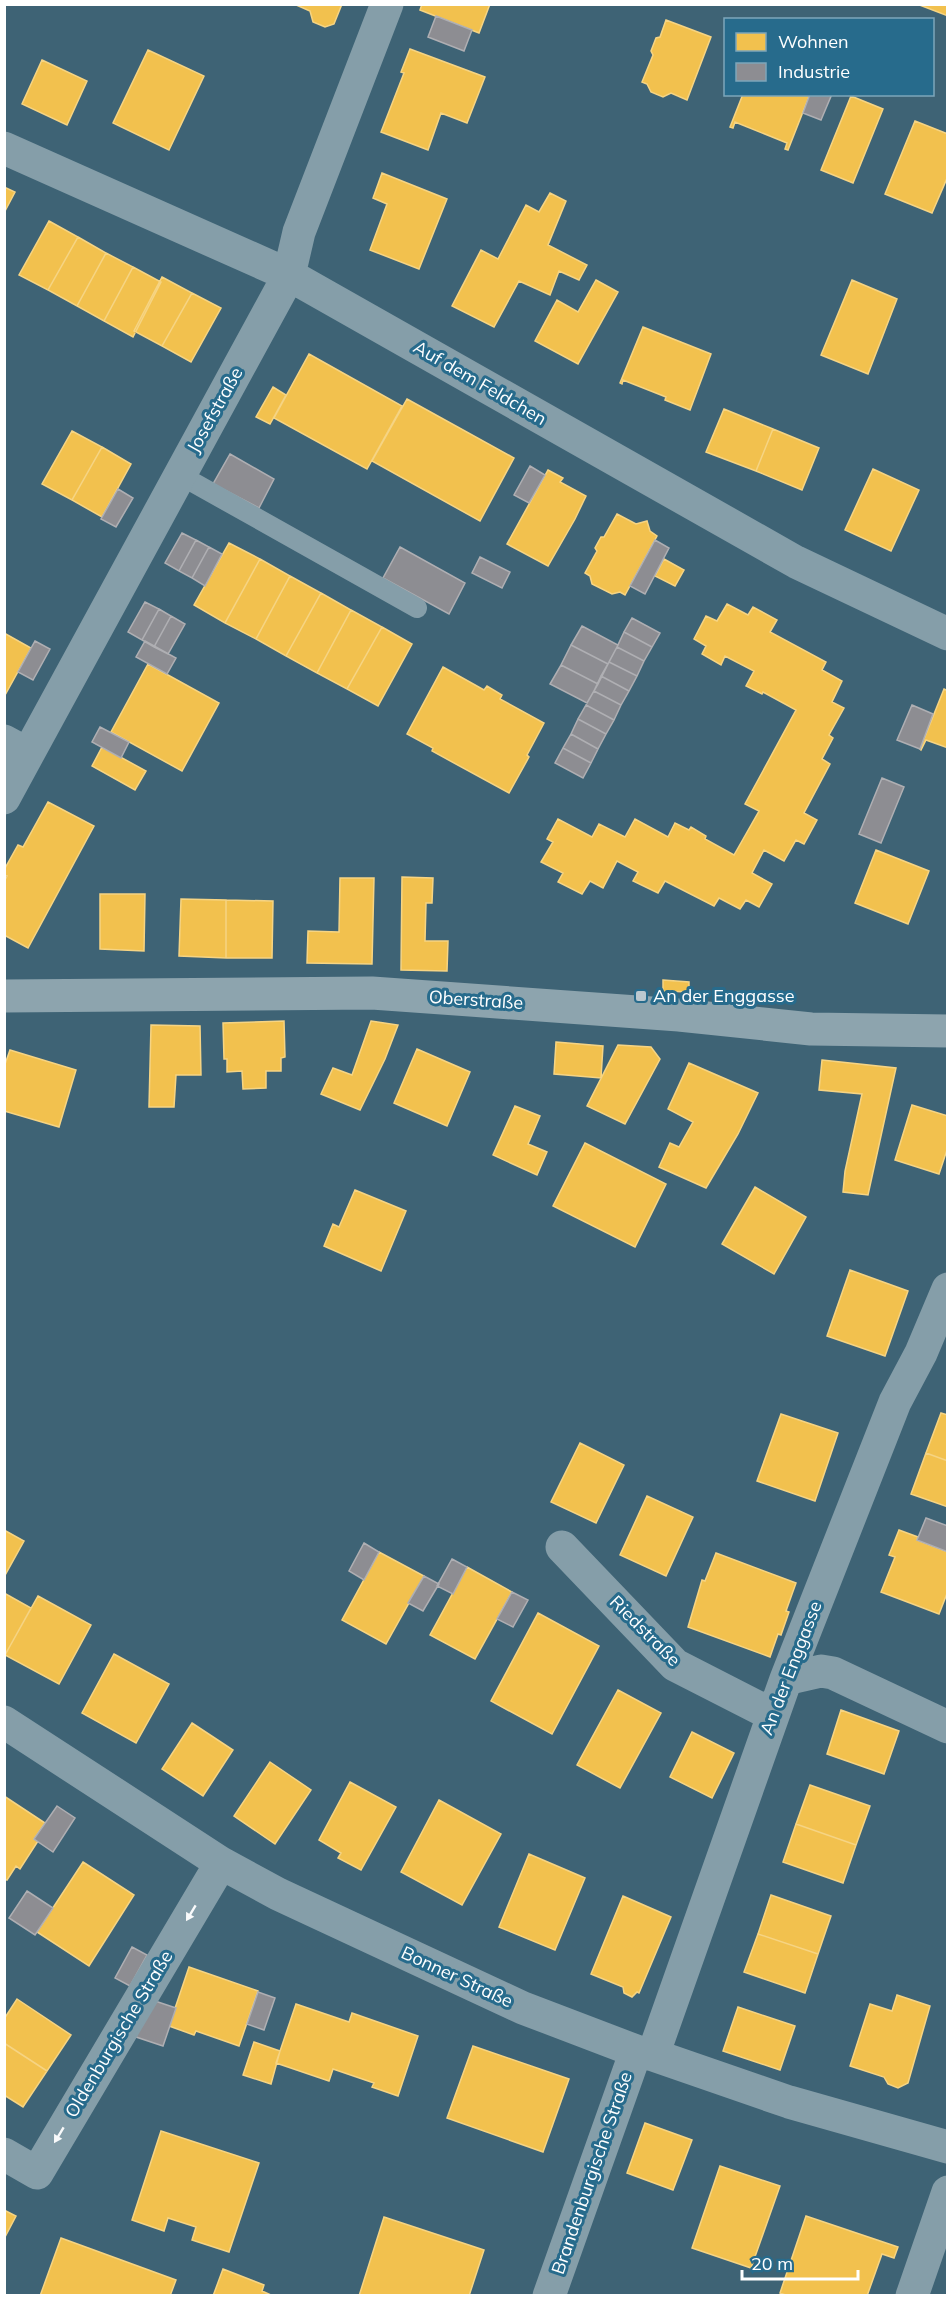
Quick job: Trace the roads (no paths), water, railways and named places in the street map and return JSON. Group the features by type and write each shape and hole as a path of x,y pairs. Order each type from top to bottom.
{"street":[{"name":"Josefstraße","path":"4,798 16,748 180,475 289,275 299,232 387,4"},
{"name":"Auf dem Feldchen","path":"4,148 289,275 796,562 948,634"},
{"name":"Oberstraße","path":"4,996 372,993 678,1015 811,1029 948,1031"},
{"name":"An der Enggasse","path":"644,2053 772,1715 895,1402 921,1353 948,1289"},
{"name":"Riedstraße","path":"561,1547 675,1665 772,1715"},
{"path":"786,1679 821,1671 833,1673 948,1727"},
{"name":"Bonner Straße","path":"4,1722 221,1863 279,1894 523,2008 789,2103 948,2148"},
{"name":"Oldenburgische Straße","path":"4,2154 37,2173 221,1863"},
{"name":"Brandenburgische Straße","path":"549,2295 644,2053"},
{"path":"912,2295 948,2192"}],"lane":[{"path":"180,475 417,608"}],"place":[{"name":"An der Enggasse","path":"641,996"}]}
